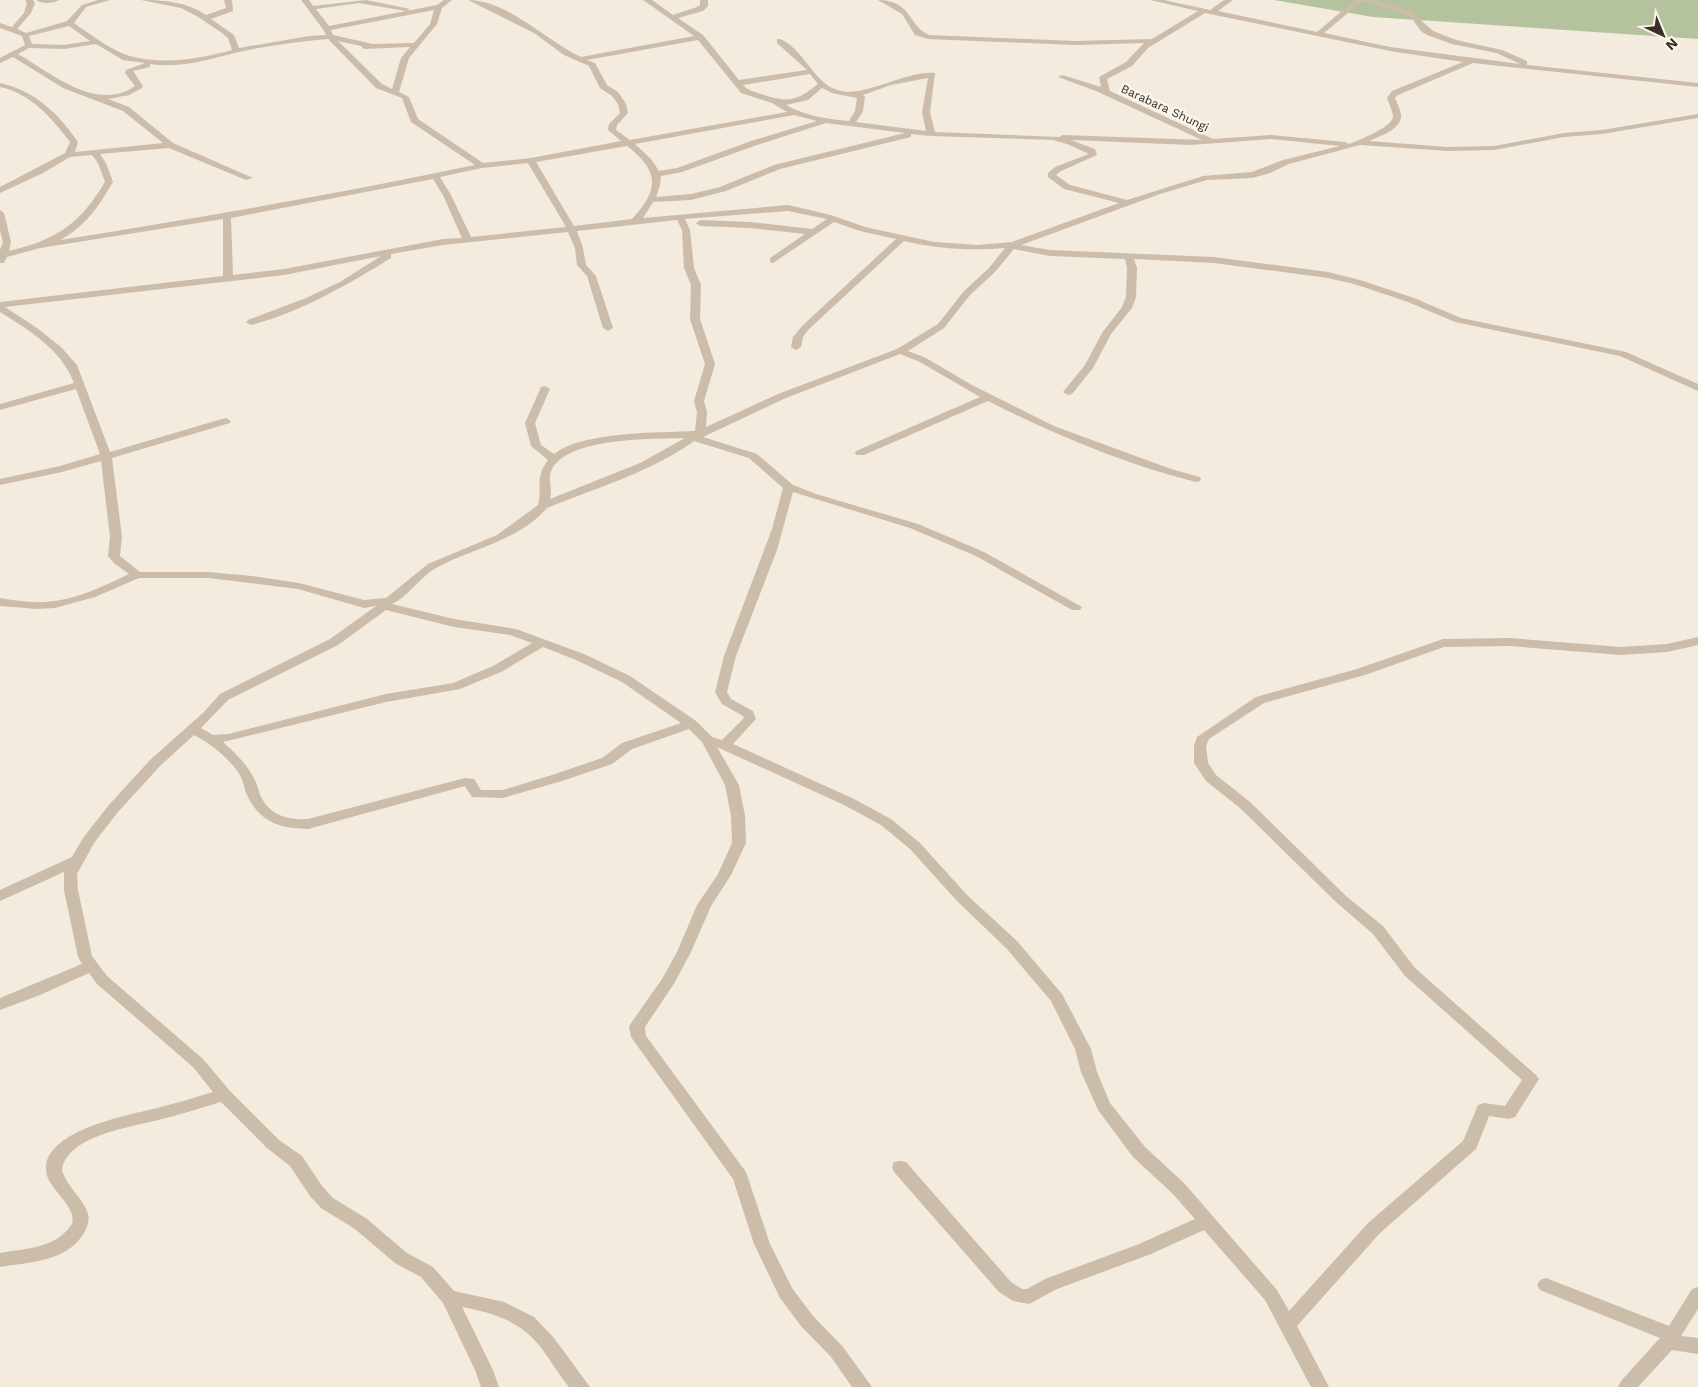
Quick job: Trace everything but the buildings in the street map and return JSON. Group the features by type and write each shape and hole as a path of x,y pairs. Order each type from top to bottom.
{"street":[{"path":"14,29 27,13 32,3 29,0"},
{"path":"40,0 55,0"},
{"path":"26,35 70,23 87,2 106,0"},
{"path":"145,0 192,6 231,37 236,51"},
{"path":"206,18 230,9 228,0"},
{"path":"305,0 328,33 379,86 405,97 414,120 482,166"},
{"path":"102,98 128,93 137,89 139,86 129,73 130,70 143,65 207,59 285,40 328,33 416,10 439,7 448,0"},
{"path":"472,0 524,23 567,53 592,66 603,84 602,86 615,94 622,104 624,113 613,124 612,130 615,136 629,143 648,162 656,174 655,187 650,200 644,211 635,221"},
{"path":"647,0 700,37 744,91 751,95 779,104 794,112 826,121 918,133 1054,138 1075,136 1190,144 1271,137 1447,150 1494,148 1564,135 1602,132 1698,116"},
{"path":"672,18 700,9 704,6 704,0"},
{"path":"882,0 908,13 918,34 924,36 1093,44 1153,41"},
{"path":"1154,0 1390,49 1698,85"},
{"name":"Barabara Shungi","path":"1107,93 1102,79 1104,77 1129,64 1145,46 1153,41 1229,0"},
{"path":"1317,34 1359,0"},
{"path":"1364,0 1393,8 1415,17 1424,31 1452,41 1498,51 1517,58 1528,66"},
{"path":"311,8 365,1 383,6 416,10"},
{"path":"395,92 405,58 433,24 439,7"},
{"path":"70,23 97,42 126,58 159,63"},
{"path":"0,24 26,35 30,43 28,46"},
{"path":"328,33 371,46"},
{"path":"580,59 700,37"},
{"path":"780,40 822,84 833,92 857,94 889,83 932,75 926,112 931,134"},
{"path":"0,61 28,46 64,47 97,42"},
{"path":"342,48 414,45"},
{"path":"14,54 66,86 102,98 134,114 170,145 249,178"},
{"path":"682,221 788,208 902,238 959,247 1013,245 1128,203 1206,178 1252,175 1286,162 1357,144 1390,128 1396,121 1397,114 1391,98 1395,93 1472,60"},
{"path":"738,83 811,72"},
{"name":"Barabara Shungi","path":"1062,77 1107,93 1213,142"},
{"path":"779,104 805,98 822,84"},
{"path":"0,85 22,90 41,104 74,142 68,155 40,172 0,190"},
{"path":"852,124 862,100 857,94"},
{"path":"41,246 227,216 436,177 482,166 531,160 794,112"},
{"path":"656,174 679,170 738,148 826,121"},
{"path":"650,200 691,197 723,189 776,167 918,133"},
{"path":"1054,138 1070,142 1094,153 1089,157 1052,172 1051,175 1056,180 1067,186 1128,203"},
{"path":"68,155 170,145"},
{"path":"2,259 65,236 77,226 101,196 109,182 102,163 95,153"},
{"path":"531,160 571,228 579,248 582,265 591,276 608,328"},
{"path":"436,177 447,195 468,240"},
{"path":"0,213 7,242 2,259"},
{"path":"227,216 228,278"},
{"path":"773,260 833,219"},
{"path":"0,306 67,296 162,288 284,272 428,244 635,221 710,222 812,232"},
{"path":"682,221 690,253 689,268 696,285 695,319 710,364 699,401 702,412 696,436"},
{"path":"796,347 798,337 805,328 902,238"},
{"path":"1013,245 1021,249 1050,253 1214,260 1328,275 1357,282 1411,300 1428,309 1458,320 1623,354 1698,388"},
{"path":"490,1387 484,1370 449,1298 428,1272 401,1258 361,1224 327,1203 316,1191 296,1161 273,1144 224,1095 198,1063 102,980 85,957 71,890 70,874 88,841 113,809 155,763 193,729 224,697 334,642 385,606 432,566 501,537 544,506 644,465 696,436 774,399 900,351 941,326 967,292 992,270 1013,245"},
{"path":"251,322 309,300 343,284 383,258 407,248"},
{"path":"1068,392 1089,366 1106,333 1127,308 1131,297 1132,268 1128,255"},
{"path":"0,306 58,349 73,367 106,456 116,538 114,556 118,562 137,575"},
{"path":"900,351 923,360 968,387 1050,428 1167,471 1196,479"},
{"path":"0,407 79,385"},
{"path":"545,388 530,423 536,446 554,458"},
{"path":"860,453 990,397"},
{"path":"0,482 62,469 226,421"},
{"path":"544,506 546,494 544,478 546,470 554,458 567,449 602,440 650,436 696,436 753,456 789,487 922,530 980,554 1076,607"},
{"path":"725,745 750,719 749,714 726,701 721,692 732,652 784,516 789,487"},
{"path":"0,602 29,606 54,605 100,592 137,575 208,575 299,586 364,604 385,606 454,623 512,632 543,642 626,679 691,724 708,740 732,785 738,816 739,843 724,875 704,905 684,952 668,982 637,1026 639,1037 740,1178 762,1244 786,1293 807,1321 837,1352 857,1383"},
{"path":"1286,1326 1374,1228 1470,1145 1484,1109 1509,1114 1531,1079 1410,972 1378,930 1342,899 1245,805 1211,778 1201,762 1200,746 1203,738 1260,700 1361,672 1444,643 1509,642 1621,651 1667,648 1698,641"},
{"path":"211,739 236,736 386,698 456,686 497,669 543,642"},
{"path":"193,729 211,739 239,764 247,776 253,795 263,812 275,819 293,825 308,824 465,782 469,782 477,794 503,794 607,761 626,746 691,724"},
{"path":"708,740 725,745 849,802 886,822 915,846 962,898 1012,945 1057,998 1083,1050 1089,1072 1104,1106 1139,1152 1178,1188 1271,1295 1320,1387"},
{"path":"0,896 76,861"},
{"path":"0,1004 91,966"},
{"path":"0,1260 50,1251 62,1245 76,1232 81,1216 58,1182 53,1170 56,1160 76,1140 109,1127 224,1095"},
{"path":"900,1167 1005,1287 1019,1296 1029,1297 1051,1284 1145,1249 1208,1222"},
{"path":"1546,1285 1670,1338 1698,1346"},
{"path":"1627,1387 1670,1338 1698,1294"},
{"path":"449,1298 502,1308 520,1316 535,1326 571,1379 581,1387"}],"green space":[{"path":"1274,0 1698,0 1698,39 1373,17"}]}
